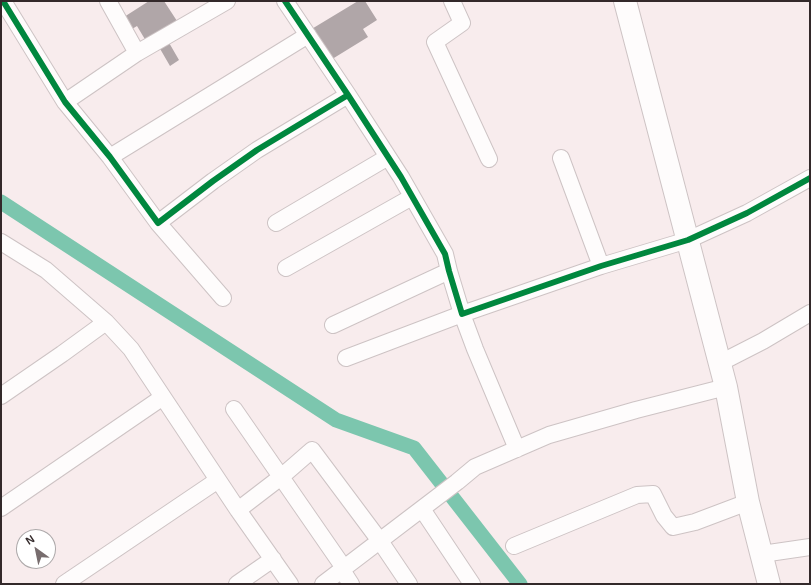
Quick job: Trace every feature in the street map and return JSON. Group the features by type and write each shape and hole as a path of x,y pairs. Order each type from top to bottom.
{"main road":[{"path":"625,1 726,386 748,502 769,584"}],"street":[{"path":"4,1 65,102 110,157 158,223 223,298"},
{"path":"108,1 137,53"},
{"path":"65,102 137,53 227,1"},
{"path":"285,1 388,157 445,254 448,270 462,314 517,449"},
{"path":"452,1 462,23 435,42 489,159"},
{"path":"110,157 308,35"},
{"path":"158,223 257,150 348,95"},
{"path":"276,224 388,157"},
{"path":"561,158 601,266"},
{"path":"346,358 462,314 601,266 688,240 747,213 810,178"},
{"path":"286,268 412,197"},
{"path":"1,242 46,270 106,322 131,349 238,510 290,584"},
{"path":"333,325 448,270"},
{"path":"720,363 810,313"},
{"path":"1,396 106,322"},
{"path":"323,584 475,467 549,435 726,386"},
{"path":"1,508 163,397"},
{"path":"234,409 343,569 351,584"},
{"path":"238,510 312,450 380,541 409,584"},
{"path":"64,584 218,480"},
{"path":"514,546 637,495 653,494 664,516 673,527 695,522 748,502"},
{"path":"422,509 472,584"},
{"path":"762,554 810,547"},
{"path":"237,584 273,559"}],"building":[{"path":"149,1 164,1 177,21 146,41 137,26 132,29 124,17"},
{"path":"358,1 365,1 377,20 363,29 368,37 329,61 310,30"},
{"path":"168,41 179,60 170,66 159,47"}],"waterway":[{"path":"1,202 336,420 414,448 520,584"}],"cycle path":[{"path":"3,1 65,102 110,157 158,223 257,150 348,95"},
{"path":"285,1 401,177 445,254 462,314 601,266 688,240 747,213 810,178"}]}
